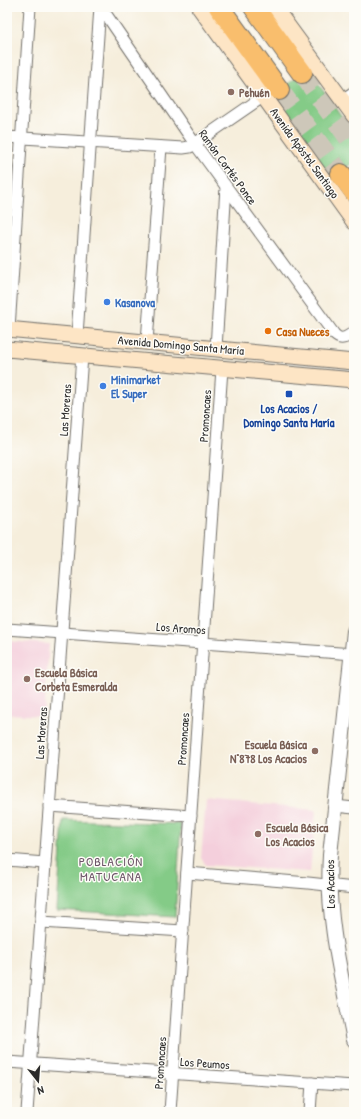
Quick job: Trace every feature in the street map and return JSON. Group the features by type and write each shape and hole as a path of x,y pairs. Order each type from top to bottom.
{"highway":[{"path":"219,7 272,93"},
{"path":"254,7 302,73"},
{"path":"341,174 354,192"}],"main road":[{"name":"Avenida Apóstol Santiago","path":"199,7 272,93 354,222"},
{"path":"274,7 348,96 354,116"},
{"name":"Avenida Domingo Santa María","path":"8,329 354,362"},
{"name":"Avenida Domingo Santa María","path":"7,349 354,380"}],"street":[{"path":"8,329 30,7"},
{"path":"77,336 100,7"},
{"name":"Ramón Cortés Ponce","path":"100,7 195,144 334,334 340,339 354,332"},
{"path":"7,137 183,148 190,147 272,93"},
{"path":"147,342 161,146"},
{"path":"216,348 226,187"},
{"name":"Las Moreras","path":"27,1112 82,356"},
{"name":"Promoncaes","path":"170,1112 222,368"},
{"name":"Los Aromos","path":"7,629 353,654"},
{"name":"Los Acacios","path":"354,631 349,733 335,806 330,854 329,885 333,928 354,1040"},
{"path":"49,806 191,816"},
{"path":"335,806 354,808"},
{"path":"7,860 45,863"},
{"path":"187,873 354,888"},
{"path":"41,922 183,931"},
{"name":"Los Peumos","path":"7,1062 354,1086"},
{"path":"310,1112 312,1083"}],"shaded area":[{"name":"Escuela Básica Corbeta Esmeralda","path":"7,641 49,644 44,716 7,714"},
{"name":"Escuela Básica Los Acacios","path":"206,800 316,810 310,872 206,865 201,858"}],"green space":[{"path":"308,69 354,135 354,162 329,179 269,98"},
{"path":"63,820 181,824 175,917 57,910"}],"tunnel":[{"path":"302,73 354,145"},
{"path":"279,90 341,174"}],"place":[{"name":"Pehuén","path":"231,92"},
{"name":"Kasanova","path":"107,302"},
{"name":"Casa Nueces","path":"268,331"},
{"name":"Minimarket El Super","path":"103,386"},
{"name":"Los Acacios / Domingo Santa María","path":"289,394"},
{"name":"Escuela Básica Corbeta Esmeralda","path":"27,679"},
{"name":"Escuela Básica N°878 Los Acacios","path":"315,751"},
{"name":"Escuela Básica Los Acacios","path":"258,834"}],"district":[{"name":"POBLACIÓN MATUCANA","path":"111,868"}]}
